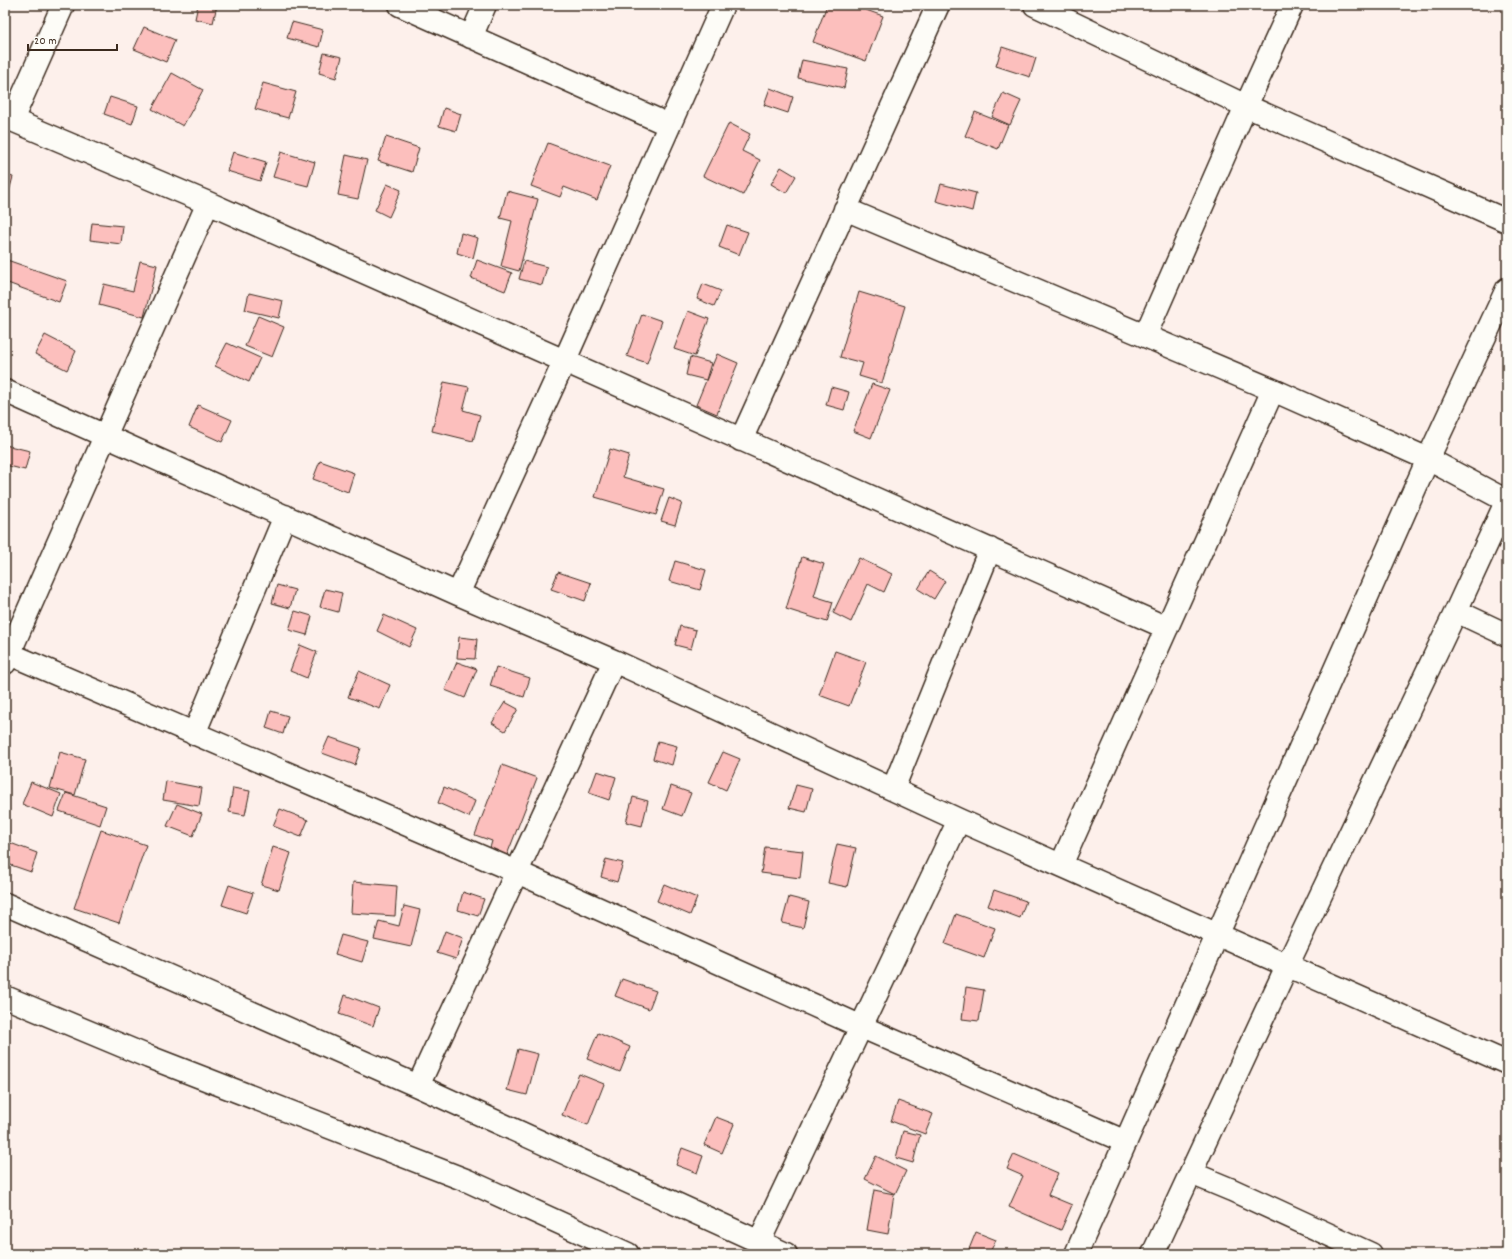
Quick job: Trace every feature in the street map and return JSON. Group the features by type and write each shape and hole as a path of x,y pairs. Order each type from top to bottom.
{"street":[{"path":"63,5 8,118 208,203 1167,628"},
{"path":"400,5 669,125"},
{"path":"471,37 485,5"},
{"path":"458,594 564,362 723,5"},
{"path":"741,440 938,5"},
{"path":"1035,5 1246,106 1507,221"},
{"path":"1145,336 1292,5"},
{"path":"208,203 6,656 194,734 517,872 862,1027 1126,1142"},
{"path":"845,209 1273,390 1428,459 1507,501 1287,966 1153,1254"},
{"path":"1076,1254 1428,459 1507,289"},
{"path":"1061,865 1273,390"},
{"path":"5,391 458,594 614,660 959,820 1507,1063"},
{"path":"194,734 285,516"},
{"path":"893,789 990,549"},
{"path":"1456,611 1507,635"},
{"path":"418,1086 614,660"},
{"path":"759,1242 959,820"},
{"path":"5,904 418,1086 786,1254"},
{"path":"5,997 149,1056 468,1182 628,1254"},
{"path":"1191,1173 1232,1190 1371,1254"}],"building":[{"path":"198,5 217,5 213,23 195,19"},
{"path":"827,5 852,5 883,16 866,61 813,42"},
{"path":"292,22 323,30 319,47 287,38"},
{"path":"144,27 175,40 166,62 134,49"},
{"path":"1002,47 1036,58 1030,77 996,66"},
{"path":"324,53 342,57 336,78 319,73"},
{"path":"802,60 848,69 844,88 798,78"},
{"path":"172,73 203,90 183,126 152,109"},
{"path":"263,83 296,92 288,118 255,109"},
{"path":"770,88 793,97 788,113 764,105"},
{"path":"1003,93 1021,101 1010,125 992,117"},
{"path":"110,97 138,106 132,124 104,114"},
{"path":"444,108 461,114 456,131 439,126"},
{"path":"975,112 1008,125 998,149 965,136"},
{"path":"729,123 750,134 742,151 760,160 743,195 703,176"},
{"path":"386,137 419,148 412,172 378,161"},
{"path":"548,143 610,166 597,200 564,187 560,197 531,186"},
{"path":"233,152 266,162 260,181 227,171"},
{"path":"281,152 315,162 308,186 273,177"},
{"path":"346,155 367,160 358,199 338,195"},
{"path":"781,167 796,176 786,193 771,184"},
{"path":"5,175 13,177 8,195 5,195"},
{"path":"387,184 401,190 389,217 375,210"},
{"path":"941,184 976,193 972,211 936,201"},
{"path":"507,191 538,199 519,271 501,266 512,221 500,218"},
{"path":"92,223 123,226 121,244 90,240"},
{"path":"727,225 748,232 739,255 719,247"},
{"path":"461,233 478,238 473,258 457,253"},
{"path":"7,260 67,281 59,302 5,282 5,265"},
{"path":"477,260 512,273 505,291 471,278"},
{"path":"140,261 157,265 144,317 99,305 104,284 133,291"},
{"path":"524,261 547,267 542,285 519,279"},
{"path":"703,284 721,291 714,306 697,299"},
{"path":"859,292 905,306 882,383 859,376 863,363 840,357"},
{"path":"249,293 283,301 279,318 245,310"},
{"path":"688,311 709,319 695,356 674,349"},
{"path":"642,314 662,321 647,363 627,356"},
{"path":"258,316 284,327 272,357 245,346"},
{"path":"45,335 76,351 67,370 35,354"},
{"path":"227,343 260,358 249,382 215,366"},
{"path":"717,354 738,363 717,414 696,405"},
{"path":"690,357 711,363 706,380 686,375"},
{"path":"444,382 469,387 463,410 480,415 473,441 432,431"},
{"path":"872,384 890,390 871,438 853,431"},
{"path":"831,387 849,392 844,410 826,405"},
{"path":"198,405 232,420 222,442 189,427"},
{"path":"5,445 30,451 25,470 5,465"},
{"path":"610,449 629,455 623,477 664,489 656,515 595,497"},
{"path":"320,461 354,473 348,492 313,479"},
{"path":"669,498 682,503 675,525 661,521"},
{"path":"802,557 824,564 814,596 833,602 827,622 786,609"},
{"path":"859,558 892,574 884,592 868,584 851,622 833,613"},
{"path":"675,561 706,570 700,590 669,581"},
{"path":"929,571 945,581 934,599 918,589"},
{"path":"558,572 591,583 585,601 551,589"},
{"path":"277,585 295,590 290,608 272,603"},
{"path":"325,589 342,593 338,612 320,607"},
{"path":"295,611 312,616 307,635 289,630"},
{"path":"384,615 417,630 409,647 377,631"},
{"path":"680,626 696,630 691,649 675,645"},
{"path":"459,637 477,639 475,659 457,658"},
{"path":"300,645 317,652 307,678 290,671"},
{"path":"835,651 866,662 849,706 819,695"},
{"path":"457,662 477,669 465,698 445,690"},
{"path":"496,667 530,678 524,697 490,686"},
{"path":"359,671 390,685 380,709 348,697"},
{"path":"505,702 518,709 505,731 492,723"},
{"path":"271,711 288,716 283,734 266,728"},
{"path":"329,737 361,748 355,765 322,753"},
{"path":"658,741 677,746 672,765 653,759"},
{"path":"60,752 85,759 75,795 50,788"},
{"path":"723,752 740,759 726,790 709,782"},
{"path":"502,765 537,778 507,855 490,848 492,841 475,835"},
{"path":"597,771 616,777 609,800 589,793"},
{"path":"166,781 202,788 199,806 163,800"},
{"path":"31,782 61,794 53,817 22,804"},
{"path":"796,785 812,789 806,812 789,808"},
{"path":"671,786 691,793 682,816 663,809"},
{"path":"444,787 475,801 469,817 438,803"},
{"path":"233,788 250,791 245,815 229,812"},
{"path":"66,793 106,806 100,825 59,811"},
{"path":"633,797 648,801 642,826 626,822"},
{"path":"177,804 202,814 193,836 167,826"},
{"path":"280,809 308,820 301,837 273,826"},
{"path":"101,830 146,845 119,923 74,908"},
{"path":"5,841 37,853 31,872 5,863"},
{"path":"837,844 856,848 847,887 828,883"},
{"path":"273,847 291,853 279,890 261,885"},
{"path":"765,847 803,851 800,878 761,873"},
{"path":"606,859 623,863 617,882 601,877"},
{"path":"353,882 397,886 395,916 351,913"},
{"path":"664,884 697,898 690,915 657,901"},
{"path":"229,885 253,893 246,913 222,905"},
{"path":"994,890 1026,901 1020,918 988,906"},
{"path":"463,892 484,899 478,916 458,910"},
{"path":"789,897 809,902 803,928 782,923"},
{"path":"404,906 420,910 411,947 374,939 379,921 399,926"},
{"path":"956,914 995,928 984,958 945,944"},
{"path":"445,931 463,938 456,959 437,953"},
{"path":"341,935 368,942 362,962 335,954"},
{"path":"622,979 656,991 649,1009 615,996"},
{"path":"966,987 984,990 979,1021 962,1019"},
{"path":"345,995 379,1008 373,1026 339,1014"},
{"path":"598,1033 630,1047 620,1072 587,1059"},
{"path":"518,1049 538,1054 527,1095 507,1090"},
{"path":"579,1074 604,1084 588,1125 562,1115"},
{"path":"898,1101 933,1114 925,1134 891,1121"},
{"path":"716,1117 734,1124 722,1153 704,1145"},
{"path":"903,1131 920,1135 913,1163 896,1158"},
{"path":"682,1148 703,1156 697,1173 676,1165"},
{"path":"1014,1154 1058,1173 1048,1195 1072,1205 1061,1230 1009,1207 1023,1176 1007,1169"},
{"path":"876,1156 906,1171 895,1194 865,1179"},
{"path":"874,1190 894,1194 888,1234 867,1230"},
{"path":"976,1232 996,1240 989,1254 967,1254"}]}
